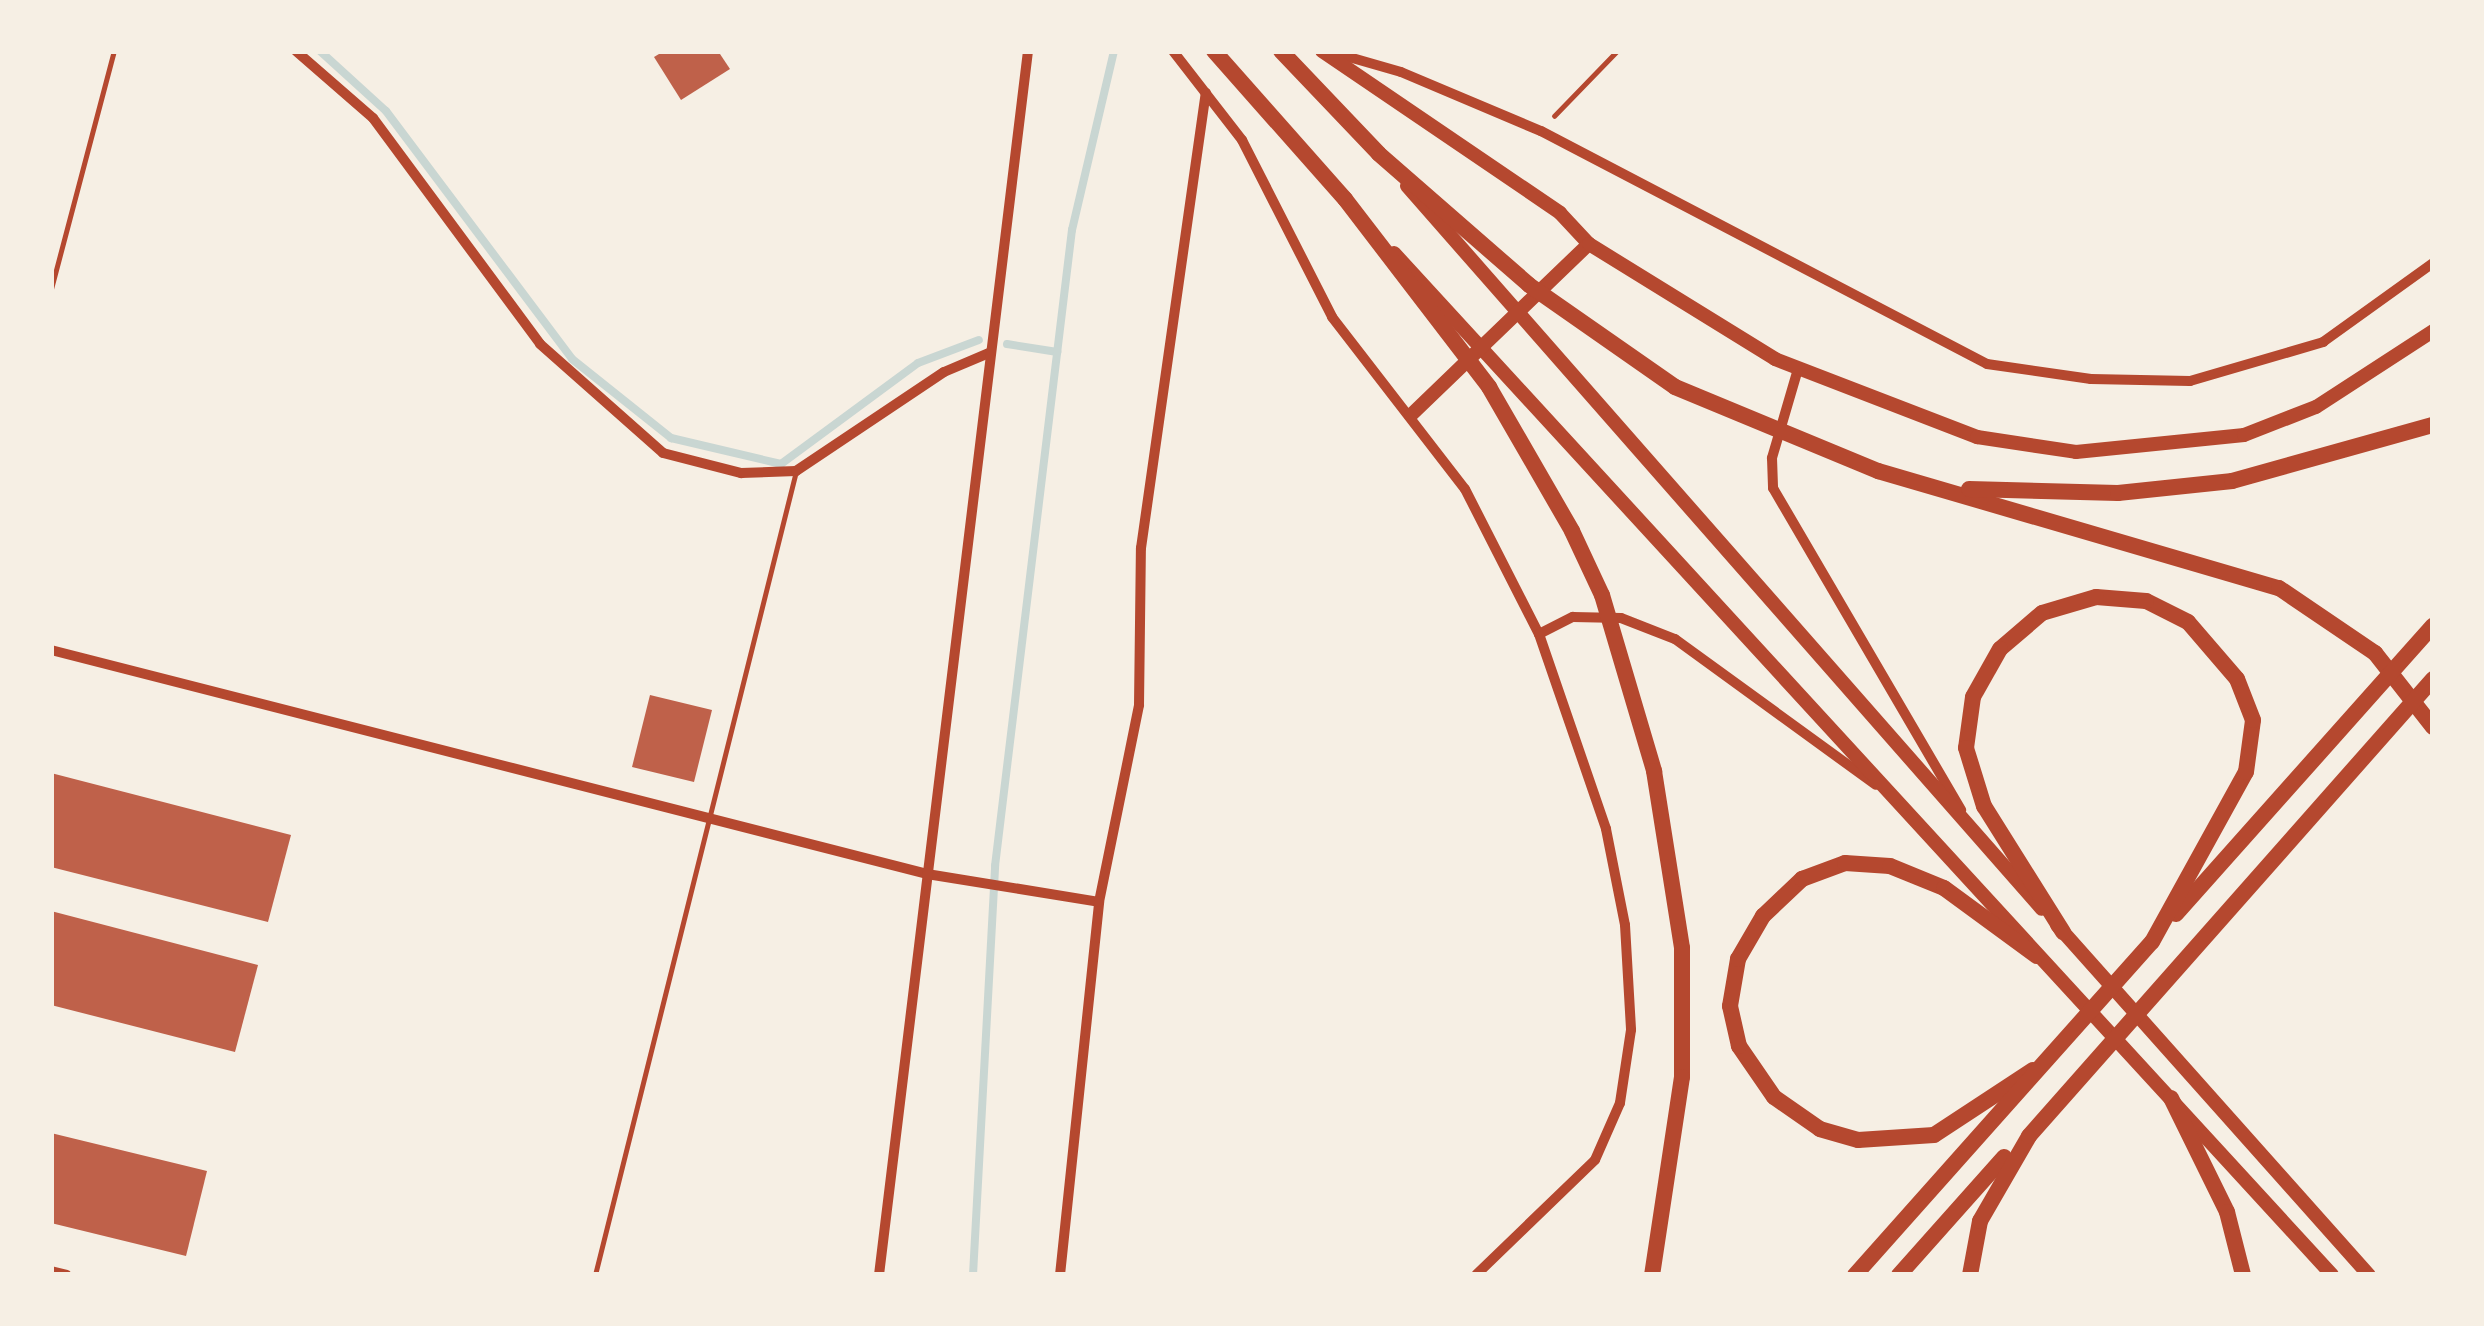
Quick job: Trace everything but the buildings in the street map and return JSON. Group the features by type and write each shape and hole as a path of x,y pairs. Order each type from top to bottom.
{"main road":[{"path":"1214,51 1345,199 1490,387 1572,531 1602,595 1654,771 1682,948 1682,1077 1652,1275"},
{"path":"1281,51 1379,154 1575,324 1621,354 1744,420 1878,471 2279,588 2374,653 2433,727"},
{"path":"1878,471 1996,493 2138,492 2286,471 2433,425"},
{"path":"2063,932 1984,806 1967,723 1985,670 2019,629 2070,602 2121,598 2170,610 2206,638 2237,679 2253,720 2246,772 2152,942"},
{"path":"1855,1275 2433,626"},
{"path":"1899,1275 2433,679"},
{"path":"2037,956 1944,888 1890,866 1845,863 1802,879 1763,916 1738,959 1730,1006 1739,1046 1774,1097 1820,1129 1858,1140 1934,1135 2044,1063"},
{"path":"1970,1275 1995,1188 2069,1085"},
{"path":"2171,1098 2227,1212 2243,1275"}],"street":[{"path":"296,51 373,118 540,344 626,426 697,465 741,473 796,471 944,372 989,353"},
{"path":"879,1275 934,875 989,353 1028,51"},
{"path":"1173,51 1242,140 1332,317 1466,489 1539,634 1606,829 1625,925 1631,1030 1620,1102 1594,1160 1476,1275"},
{"path":"1325,51 1401,72 1541,131 1987,364 2190,381 2323,342 2433,263"},
{"path":"1325,51 1542,200 1589,244 1708,323 1798,369 1977,437 2076,452 2150,450 2244,435 2316,407 2433,331"},
{"path":"1366,51 1401,72"},
{"path":"1060,1275 1099,902 1139,705 1141,548 1205,93"},
{"path":"1379,154 2369,1275"},
{"path":"1345,199 2332,1275"},
{"path":"1411,415 1589,244"},
{"path":"1798,369 1772,458 1787,523 1971,829"},
{"path":"1539,634 1573,616 1621,618 1675,639 1897,800"},
{"path":"51,650 934,875 1099,902"},
{"path":"51,1271 67,1275"}],"lane":[{"path":"51,290 114,51"},
{"path":"595,1275 796,471"}],"path":[{"path":"1541,131 1617,51"}],"waterway":[{"path":"320,51 386,111 572,359 671,438 781,464 918,363 979,340"},
{"path":"973,1275 995,866 1072,230 1114,51"},
{"path":"1007,344 1057,352"}]}
